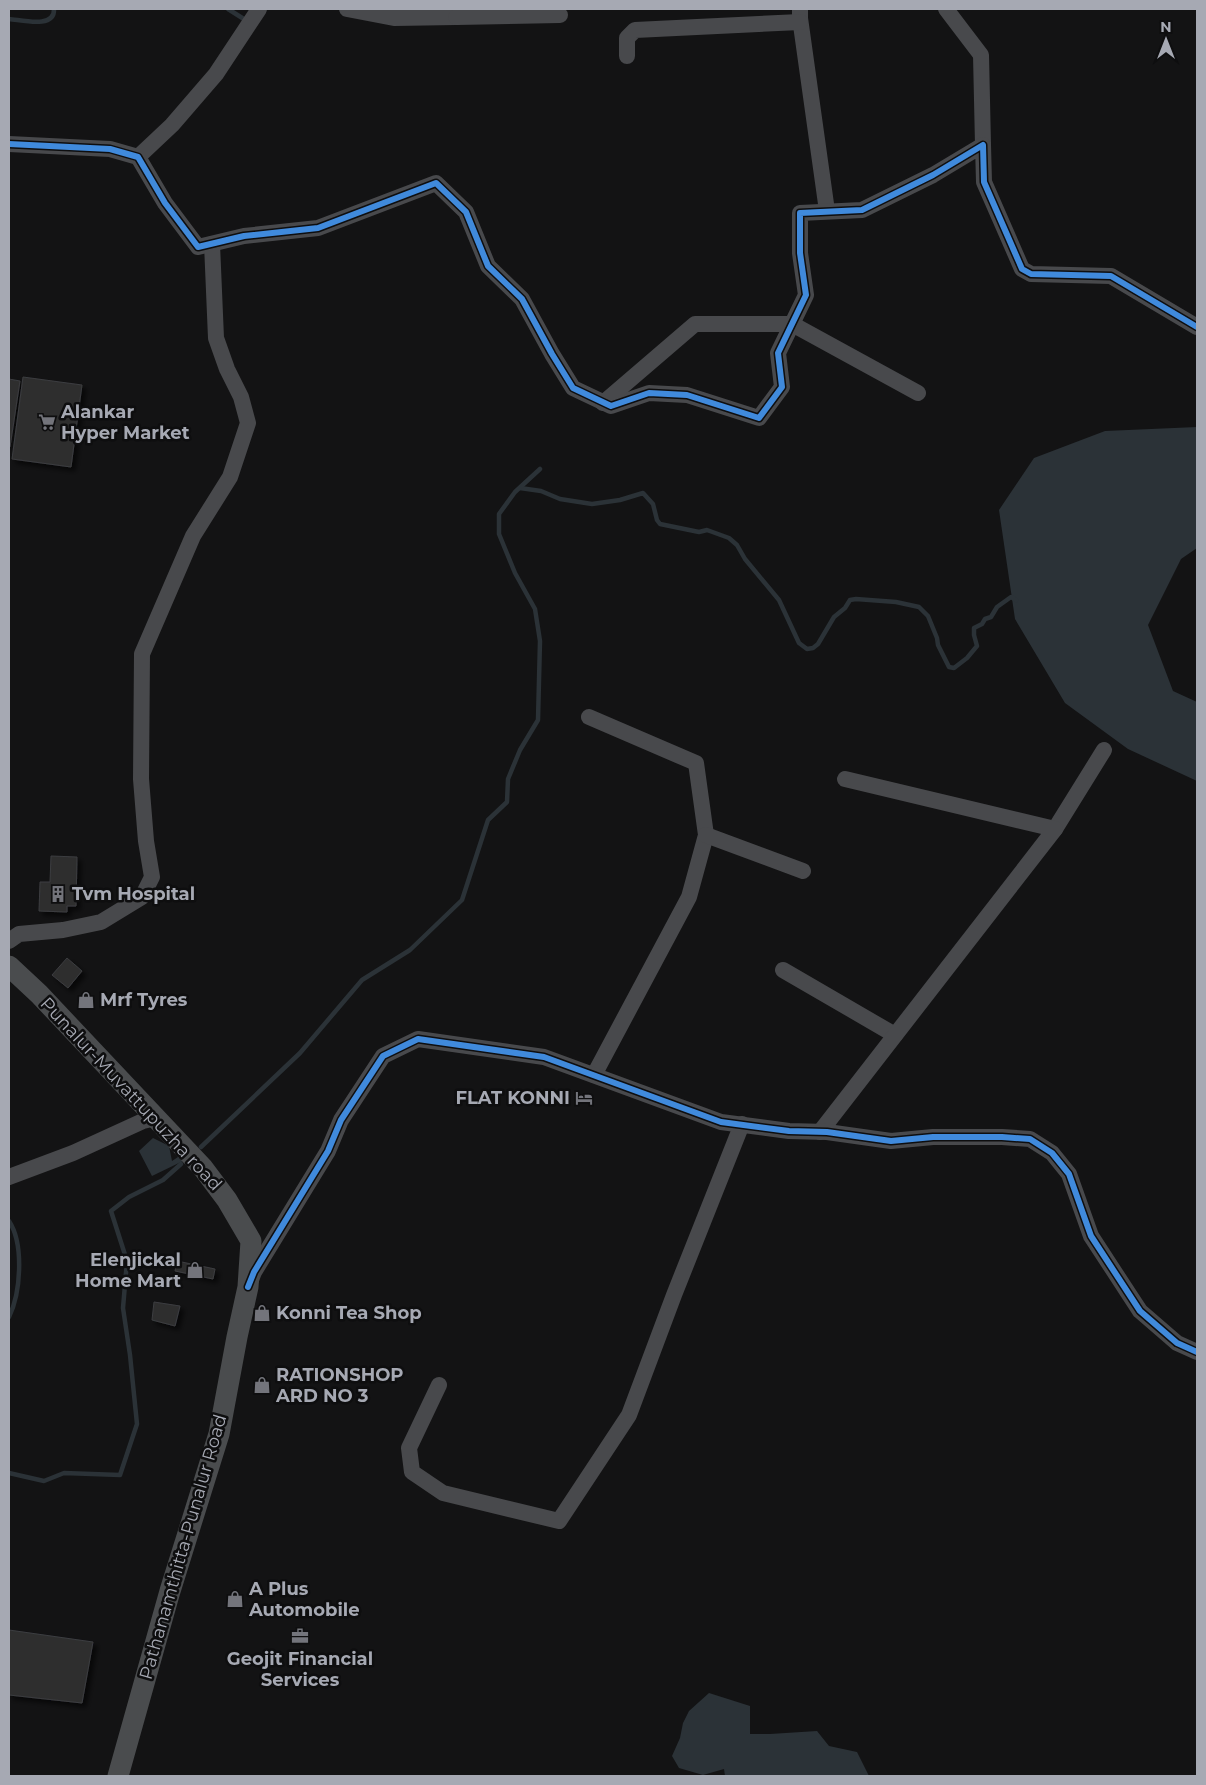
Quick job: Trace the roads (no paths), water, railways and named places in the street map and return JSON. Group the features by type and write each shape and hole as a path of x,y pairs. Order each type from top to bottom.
{"main road":[{"name":"Punalur-Muvattupuzha road","path":"9,966 39,994 203,1168 227,1200 251,1241 248,1287"},
{"name":"Pathanamthitta-Punalur Road","path":"118,1776 170,1591 219,1434 248,1287"}],"street":[{"path":"138,156 172,125 216,74 259,9"},
{"path":"348,9 394,18 457,13 560,15"},
{"path":"946,9 980,55 984,182 1022,269 1031,274 1111,276 1197,327"},
{"path":"627,56 628,38 635,30 800,16 827,212"},
{"path":"9,144 110,149 138,156 165,203 198,247 244,236 318,228 436,182 466,212 488,266 522,298 552,354 573,388 611,406 649,394 687,395 759,418 782,387 778,353 806,295 800,253 800,213 862,210 933,175 984,144"},
{"path":"9,941 19,934 63,930 101,922 142,898 152,877 146,841 141,778 142,654 193,536 230,477 248,423 241,397 227,369 216,338 212,244"},
{"path":"603,403 696,324 792,324 918,393"},
{"path":"590,718 696,763 706,835 689,896 594,1075"},
{"path":"820,1132 1055,829 1104,750"},
{"path":"845,779 1055,829"},
{"path":"706,835 803,871"},
{"path":"783,970 895,1035"},
{"path":"248,1287 254,1272 328,1151 341,1120 383,1056 418,1039 544,1057 721,1122 788,1131 820,1132 891,1140 933,1137 1030,1139 1052,1153 1069,1174 1091,1236 1140,1311 1177,1343 1197,1352"},
{"path":"9,1177 73,1153 143,1121 156,1118"},
{"path":"439,1385 409,1448 412,1472 442,1494 558,1521 629,1416 674,1295 742,1124"}],"waterway":[{"path":"9,19 29,22 44,21 53,15 54,9"},
{"path":"228,9 247,21"},
{"path":"201,1147 300,1053 362,980 410,950 462,900 488,820 507,802 508,779 520,750 538,720 540,641 535,609 515,573 499,534 499,514 515,492 540,469"},
{"path":"520,488 541,491 560,499 592,504 620,500 643,493 653,504 657,520 660,524 699,532 707,530 729,538 737,545 745,559 779,600 799,643 807,649 813,648 818,644 834,617 845,608 850,600 896,602 919,607 928,616 938,645 949,667 954,668 967,658 977,646 974,628 982,624 985,619 991,617 997,607 1011,597 1016,600"},
{"path":"9,1473 44,1481 64,1473 120,1475 137,1424 123,1308 127,1261 111,1211 129,1197 163,1180 181,1164"},
{"path":"9,1221 14,1231 19,1255 16,1295 9,1317"}],"place":[{"name":"Alankar Hyper Market","path":"47,422"},
{"name":"Tvm Hospital","path":"58,894"},
{"name":"Mrf Tyres","path":"86,1000"},
{"name":"FLAT KONNI","path":"584,1098"},
{"name":"Elenjickal Home Mart","path":"195,1270"},
{"name":"Konni Tea Shop","path":"262,1313"},
{"name":"RATIONSHOP ARD NO 3","path":"262,1385"},
{"name":"A Plus Automobile","path":"235,1599"},
{"name":"Geojit Financial Services","path":"300,1636"}]}
